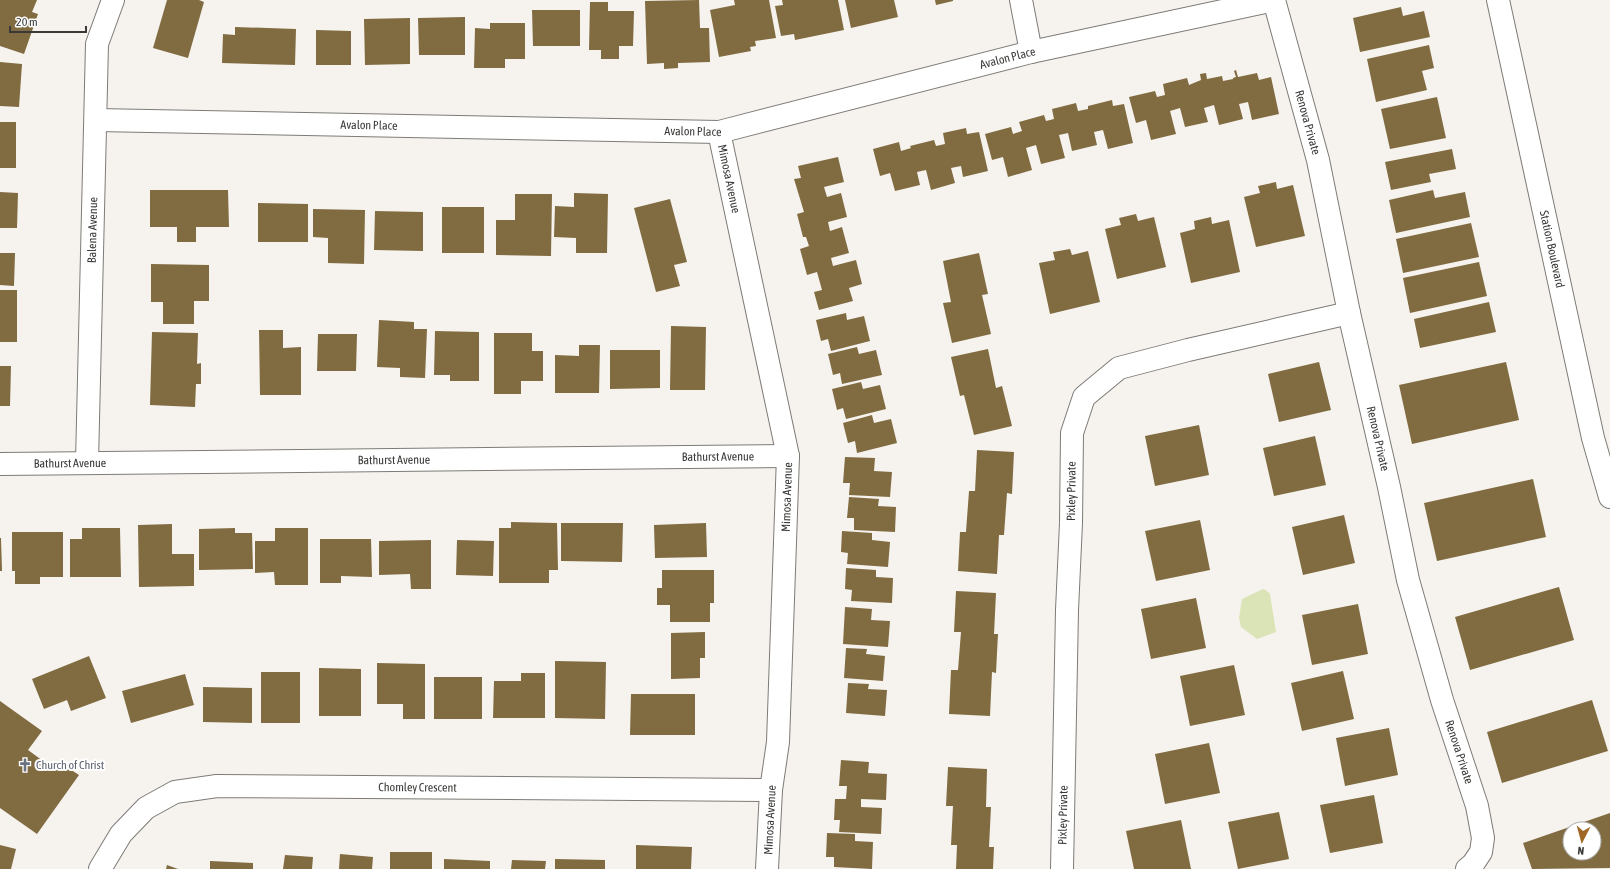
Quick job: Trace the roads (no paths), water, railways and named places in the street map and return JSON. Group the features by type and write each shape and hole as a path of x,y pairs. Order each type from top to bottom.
{"street":[{"name":"Balena Avenue","path":"87,462 97,44 113,0"},
{"path":"1021,0 1031,52"},
{"name":"Avalon Place","path":"96,120 719,132 1031,52 1274,0"},
{"name":"Renova Private","path":"1274,0 1318,160 1349,313 1389,487 1408,580 1442,700 1479,812 1483,838 1481,852 1473,864 1467,869"},
{"name":"Station Boulevard","path":"1498,0 1593,438 1610,497"},
{"name":"Mimosa Avenue","path":"719,132 788,456 778,742 770,790 767,869"},
{"name":"Pixley Private","path":"1062,869 1066,625 1071,523 1072,433 1084,398 1119,368 1188,350 1349,313"},
{"name":"Bathurst Avenue","path":"0,464 788,456"},
{"name":"Chomley Crescent","path":"100,869 121,834 146,808 175,792 217,786 770,790"}],"place":[{"name":"Church of Christ","path":"25,765"}]}
